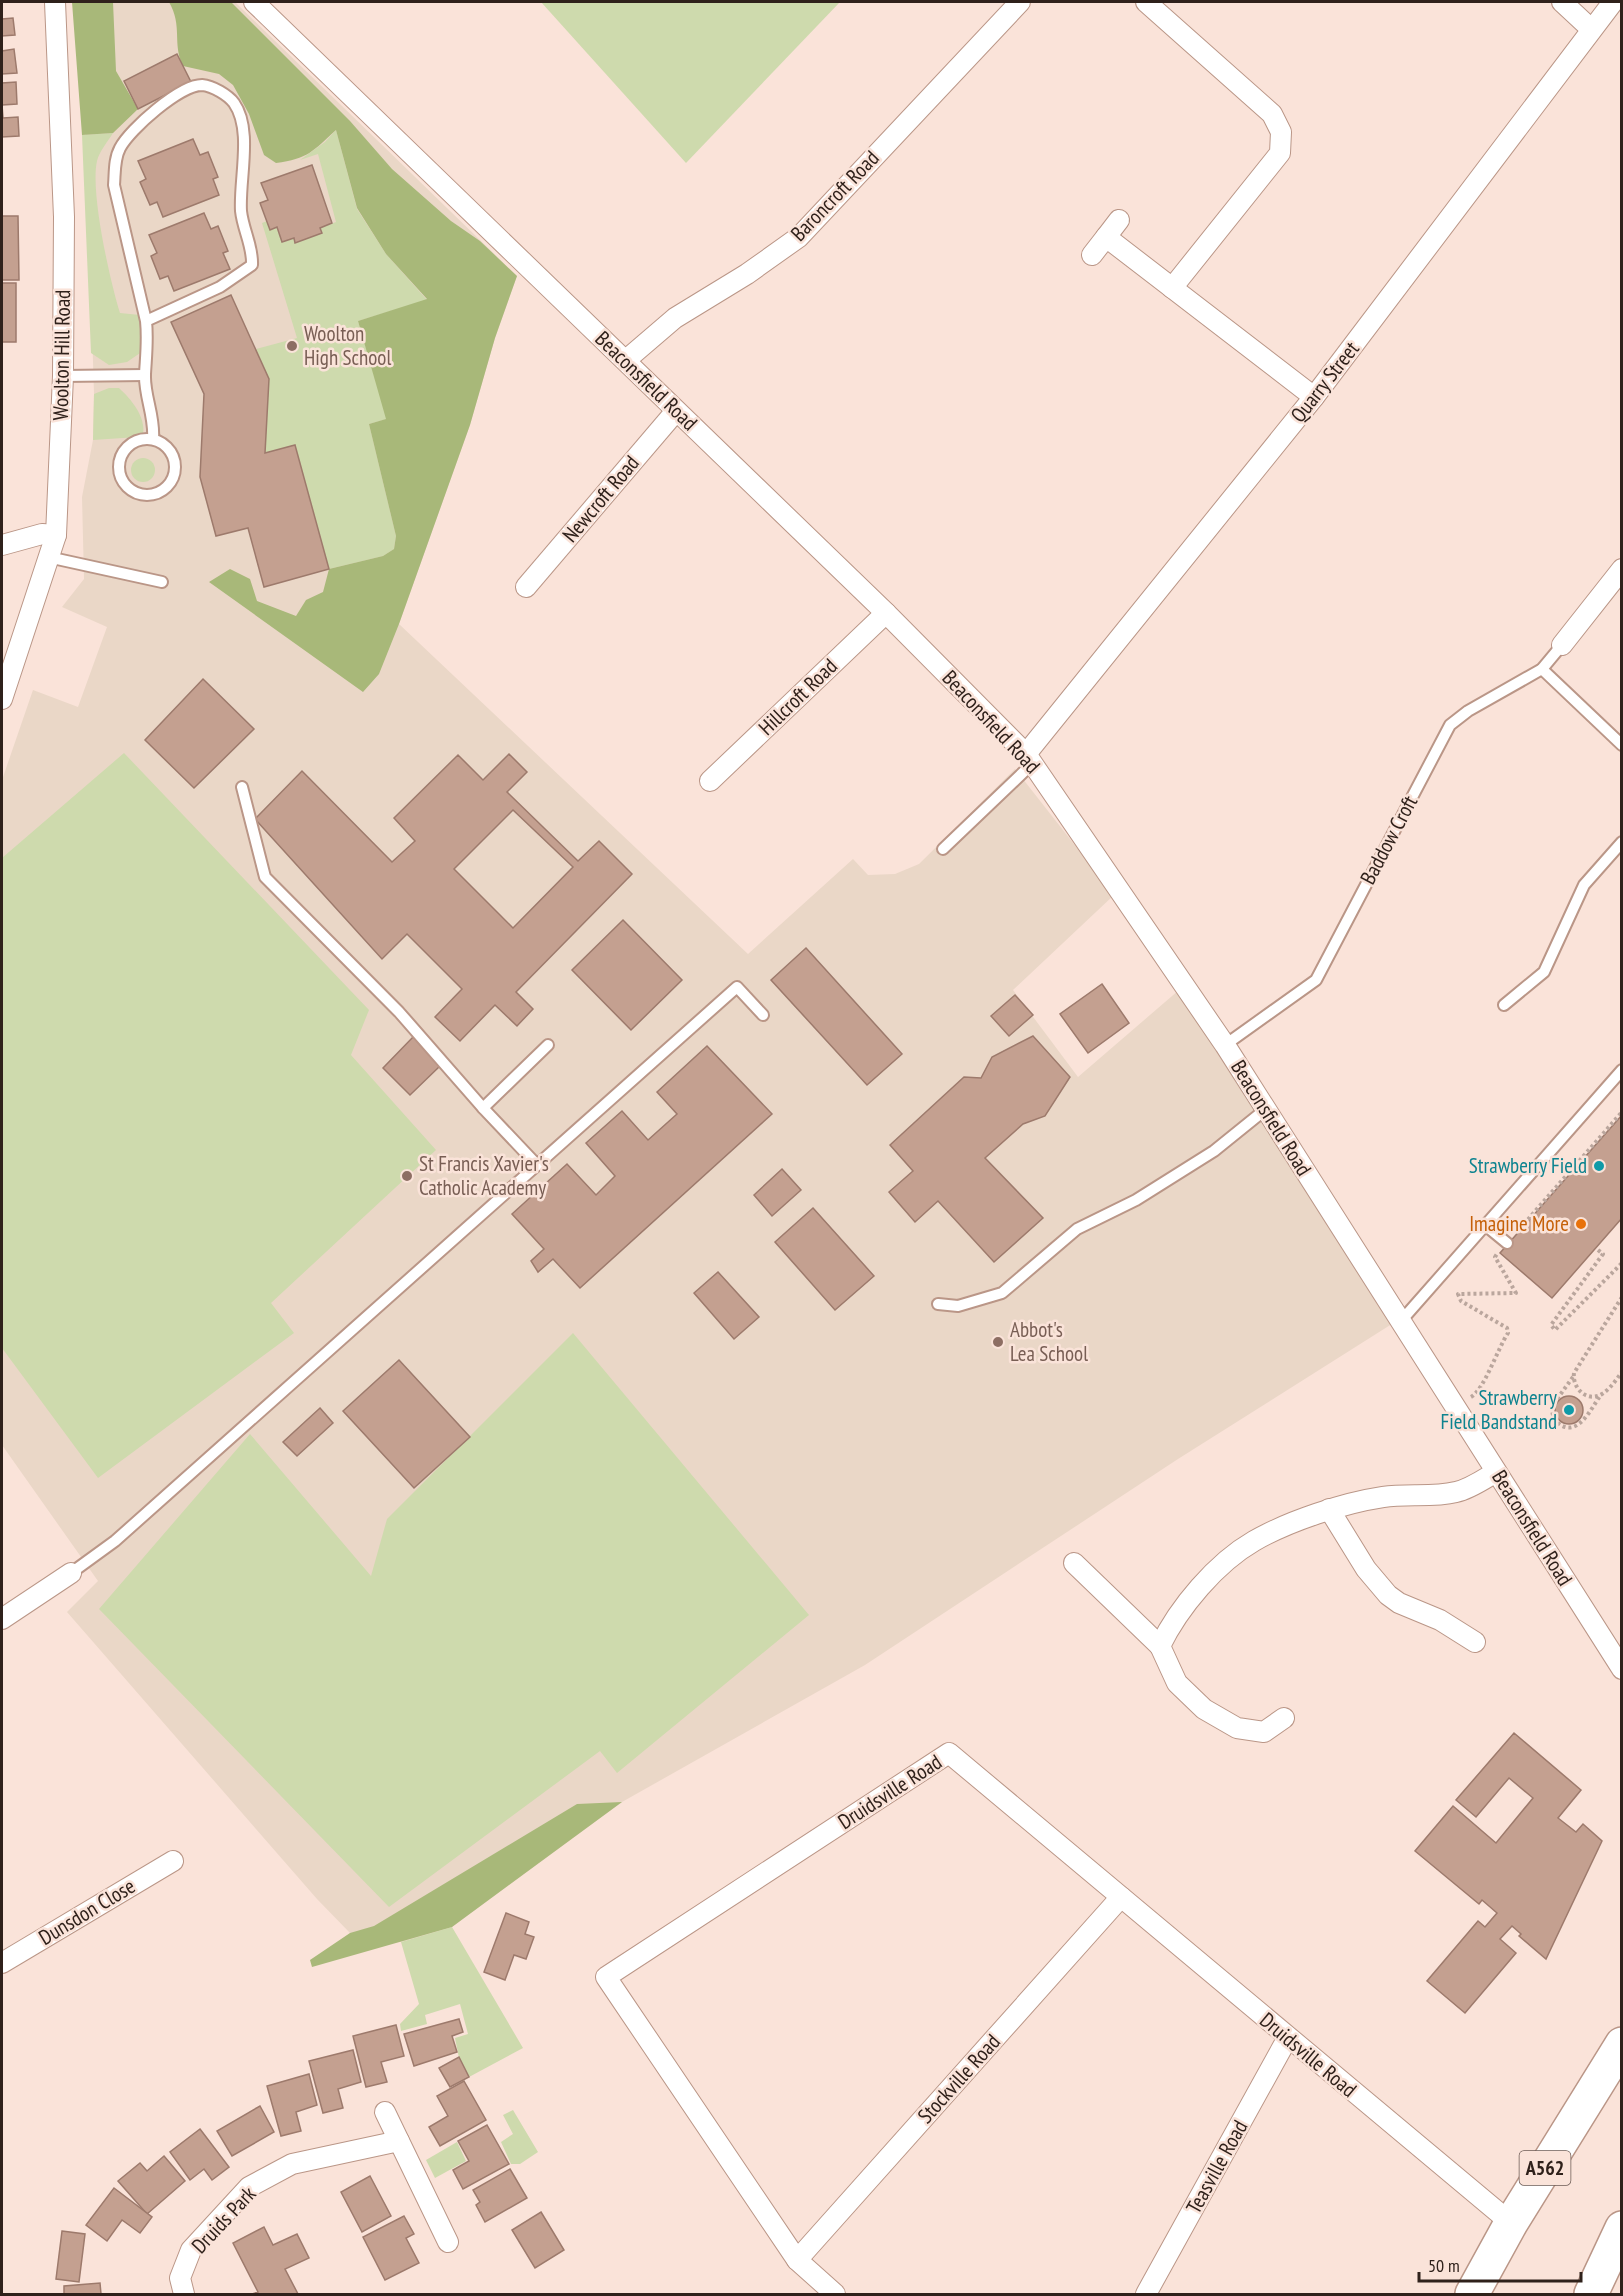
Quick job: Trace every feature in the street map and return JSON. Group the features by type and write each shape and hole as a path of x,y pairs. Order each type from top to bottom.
{"highway":[{"name":"A562","path":"1473,2295 1510,2223 1622,2044"},
{"path":"1592,2295 1622,2228"}],"street":[{"name":"Woolton Hill Road","path":"2,699 56,535 63,376 63,177 55,2"},
{"name":"Beaconsfield Road","path":"254,2 886,613 1030,759 1225,1045 1622,1669"},
{"name":"Baroncroft Road","path":"626,360 675,318 747,274 799,237 1020,2"},
{"path":"1146,2 1272,114 1281,132 1281,153 1172,288"},
{"path":"1562,2 1591,29"},
{"name":"Quarry Street","path":"1030,759 1314,397 1613,2"},
{"path":"1092,255 1119,220"},
{"path":"1106,237 1314,397"},
{"name":"Newcroft Road","path":"526,587 676,411"},
{"path":"2,544 42,534 56,535"},
{"path":"1562,645 1622,569"},
{"name":"Hillcroft Road","path":"710,781 886,613"},
{"path":"1160,1646 1167,1632 1190,1601 1219,1568 1253,1541 1329,1509 1355,1501 1392,1495 1458,1492 1497,1472"},
{"path":"1329,1509 1366,1569 1388,1595 1399,1603 1440,1620 1475,1642"},
{"path":"1074,1563 1160,1646 1177,1683 1204,1708 1237,1728 1264,1732 1284,1718"},
{"path":"2,1619 71,1573"},
{"name":"Druidsville Road","path":"835,2295 796,2260 606,1977 949,1753 1122,1897 1287,2039 1510,2223"},
{"name":"Dunsdon Close","path":"2,1963 173,1861"},
{"name":"Stockville Road","path":"796,2260 1122,1897"},
{"name":"Teasville Road","path":"1146,2295 1287,2039"},
{"path":"385,2112 448,2242"},
{"name":"Druids Park","path":"184,2295 180,2278 191,2250 249,2187 292,2164 399,2141"}],"lane":[{"path":"146,321 220,287 252,265 253,255 242,216 240,198 245,135 242,119 233,101 216,89 201,85 180,94 136,126 119,149 115,165 114,184 146,321 148,341 145,375 155,422 153,439"},
{"path":"63,376 145,375"},
{"path":"153,439 169,449 176,466 174,475 163,490 146,496 137,494 123,482 119,463 122,454 135,441 153,439"},
{"path":"48,557 162,582"},
{"name":"Baddow Croft","path":"1225,1045 1316,980 1450,725 1468,711 1542,669 1562,645"},
{"path":"1542,669 1622,745"},
{"path":"943,849 1030,759"},
{"path":"242,787 265,877 399,1012 483,1108 537,1165"},
{"path":"1504,1005 1544,972 1584,885 1622,842"},
{"path":"71,1573 115,1541 737,987 763,1015"},
{"path":"483,1108 548,1045"},
{"path":"1401,1321 1622,1070"},
{"path":"938,1304 958,1306 1002,1293 1077,1229 1136,1200 1214,1151 1266,1109"},
{"path":"1485,1225 1507,1243"}],"path":[{"path":"1455,1406 1479,1392 1496,1352 1508,1333 1507,1328 1461,1301 1458,1294 1516,1293 1495,1257 1622,1112"},
{"path":"1598,1250 1602,1254 1551,1325 1555,1330 1622,1263"},
{"path":"1622,1297 1573,1377 1552,1406 1554,1418 1560,1424 1570,1428 1579,1425 1600,1395 1622,1372"},
{"path":"1573,1377 1574,1383 1583,1394 1600,1395"}],"shaded area":[{"name":"St Francis Xavier's Catholic Academy","path":"82,2 235,2 517,276 495,338 470,425 399,624 748,954 853,859 868,875 895,874 919,864 1015,769 1114,895 1013,990 1078,1077 1179,990 1395,1322 1178,1459 865,1665 622,1802 452,1927 401,1942 350,1933 317,1899 67,1612 98,1581 2,1445 2,780 33,690 78,707 107,627 62,607 84,579 82,497 93,440 94,394"}],"green space":[{"path":"72,2 113,2 116,71 138,109 113,133 82,135"},
{"path":"169,2 231,2 350,121 392,169 451,221 480,241 517,276 495,338 470,425 399,624 379,674 363,692 209,582 230,569 250,579 257,601 296,616 306,600 323,592 329,569 383,556 394,549 396,536 369,424 386,419 358,321 427,299 386,254 357,208 336,130 315,149 296,159 276,163 264,155 249,114 233,85 219,74 183,66 178,50 176,19"},
{"path":"541,2 840,2 686,163"},
{"path":"336,130 357,209 386,254 427,300 358,321 387,419 369,424 396,536 394,549 383,556 329,569 295,445 265,453 269,379 256,349 297,338 262,223 267,221 270,229 277,227 282,242 294,238 296,243 322,233 320,228 336,222 318,154 300,160 325,142"},
{"path":"113,133 97,161 96,193 99,214 106,259 120,313 140,315 146,349 127,362 109,365 91,353 82,135"},
{"path":"109,388 119,388 133,403 142,421 143,434 138,437 93,440 94,394"},
{"path":"143,458 148,459 154,465 154,475 148,481 143,482 138,481 132,475 131,470 132,465 138,459"},
{"path":"124,753 369,1010 351,1055 436,1150 271,1303 294,1333 98,1478 2,1348 2,858"},
{"path":"573,1333 809,1615 617,1773 600,1751 389,1907 99,1609 250,1434 371,1576 387,1519"},
{"path":"622,1802 452,1927 312,1967 310,1960 350,1933 374,1926 577,1804"},
{"path":"452,1927 523,2048 469,2077 459,2058 455,2038 468,2034 460,2004 425,2015 427,2024 401,2031 400,2024 419,2004 401,1942"},
{"path":"513,2110 538,2152 520,2164 511,2164 501,2142 513,2134 503,2115"},
{"path":"457,2142 466,2161 435,2178 426,2160"}],"building":[{"path":"13,18 15,35 2,36 2,19"},
{"path":"14,49 17,73 2,74 2,51"},
{"path":"177,54 191,82 138,109 124,81"},
{"path":"16,82 17,104 2,105 2,83"},
{"path":"2,105 3,118 18,117 19,136 2,137"},
{"path":"193,139 200,155 208,152 218,177 213,179 219,195 163,217 157,202 150,205 140,182 146,179 138,161"},
{"path":"312,165 332,223 320,228 322,233 295,243 294,238 282,242 277,227 270,230 260,203 268,200 261,183"},
{"path":"204,213 211,229 218,226 228,251 223,253 230,269 174,291 168,276 160,279 151,256 157,253 149,235"},
{"path":"2,216 18,216 19,280 2,280"},
{"path":"2,283 16,283 16,342 2,342"},
{"path":"231,295 269,379 265,453 295,445 329,569 264,587 248,528 216,536 200,477 204,394 171,322"},
{"path":"203,679 254,729 194,788 145,740"},
{"path":"509,754 527,772 507,792 578,861 599,841 632,874 516,992 533,1009 517,1026 495,1005 460,1041 435,1017 462,989 407,934 382,959 255,819 302,771 392,862 415,841 394,818 458,755 483,780","holes":["513,810 573,867 513,928 454,869"]},
{"path":"623,920 682,980 631,1030 572,970"},
{"path":"806,948 902,1054 867,1085 771,980"},
{"path":"1102,984 1129,1023 1088,1053 1060,1014"},
{"path":"1015,995 1033,1015 1009,1036 991,1016"},
{"path":"1033,1036 1070,1077 1045,1116 1023,1124 985,1158 1043,1218 994,1262 938,1201 915,1222 889,1192 913,1171 890,1145 964,1077 981,1078 992,1057"},
{"path":"413,1037 440,1066 410,1095 383,1068"},
{"path":"707,1046 772,1114 580,1288 553,1259 538,1272 531,1261 544,1249 512,1214 567,1164 596,1195 615,1176 586,1143 622,1111 648,1140 677,1114 657,1092"},
{"name":"Strawberry Field","path":"1622,1115 1622,1218 1552,1298 1500,1253"},
{"path":"782,1169 801,1190 772,1216 754,1195"},
{"path":"813,1208 874,1276 835,1310 775,1242"},
{"path":"718,1272 759,1317 734,1339 694,1293"},
{"path":"399,1360 470,1437 414,1488 343,1411"},
{"name":"Strawberry Field Bandstand","path":"1569,1396 1579,1400 1583,1410 1579,1420 1569,1424 1559,1420 1555,1410 1559,1400"},
{"path":"320,1408 333,1423 297,1456 283,1442"},
{"path":"1514,1733 1581,1790 1558,1818 1576,1832 1583,1824 1602,1841 1546,1959 1519,1936 1521,1934 1512,1926 1500,1939 1516,1953 1465,2013 1427,1981 1478,1921 1485,1927 1497,1913 1482,1900 1479,1904 1415,1851 1453,1806 1496,1843 1533,1798 1509,1778 1476,1817 1456,1800"},
{"path":"506,1913 529,1922 525,1934 534,1937 526,1959 514,1955 505,1980 484,1972"},
{"path":"459,2019 463,2032 452,2036 457,2052 414,2066 404,2034"},
{"path":"396,2025 404,2056 381,2062 387,2082 366,2087 353,2036"},
{"path":"353,2050 361,2082 338,2089 343,2108 323,2113 309,2061"},
{"path":"459,2057 469,2077 450,2087 439,2068"},
{"path":"309,2074 317,2105 296,2112 301,2131 281,2136 267,2086"},
{"path":"464,2081 486,2120 440,2146 429,2127 448,2116 437,2096"},
{"path":"260,2106 274,2132 232,2156 217,2131"},
{"path":"487,2125 509,2164 463,2189 453,2170 469,2161 458,2141"},
{"path":"200,2129 229,2167 212,2180 204,2169 190,2180 170,2152"},
{"path":"164,2156 185,2181 147,2214 118,2181 140,2163 147,2171"},
{"path":"510,2169 527,2198 485,2222 476,2205 480,2202 473,2190"},
{"path":"370,2176 391,2216 362,2232 341,2192"},
{"path":"114,2188 152,2217 140,2233 122,2220 107,2241 86,2225"},
{"path":"541,2212 564,2250 535,2268 512,2230"},
{"path":"404,2216 414,2234 406,2238 419,2263 385,2280 363,2237"},
{"path":"264,2227 273,2245 297,2234 309,2258 285,2269 298,2294 252,2294 258,2292 233,2243"},
{"path":"62,2231 85,2234 79,2282 56,2279"},
{"path":"100,2283 101,2294 64,2294 64,2286"}],"place":[{"name":"Woolton High School","path":"292,346"},
{"name":"Strawberry Field","path":"1599,1166"},
{"name":"St Francis Xavier's Catholic Academy","path":"407,1176"},
{"name":"Imagine More","path":"1581,1224"},
{"name":"Abbot's Lea School","path":"998,1342"},
{"name":"Strawberry Field Bandstand","path":"1569,1410"}]}
